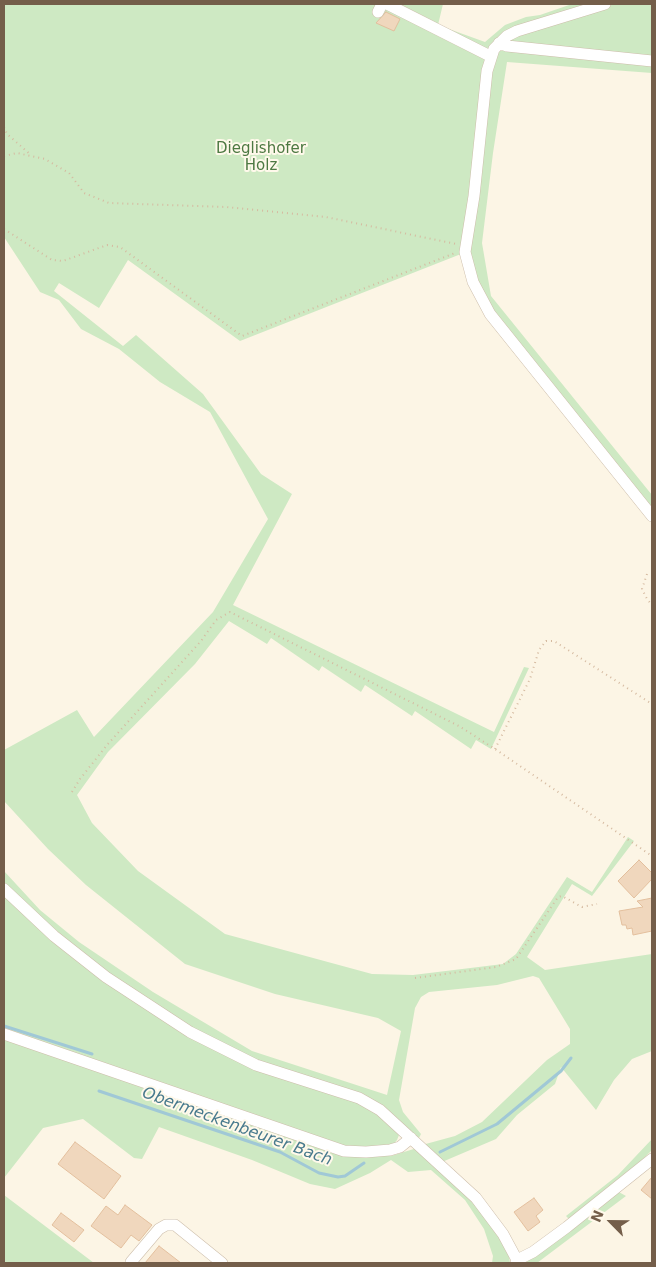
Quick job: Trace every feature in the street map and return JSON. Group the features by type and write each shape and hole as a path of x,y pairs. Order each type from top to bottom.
{"street":[{"path":"387,4 490,56"},
{"path":"605,4 517,31 499,43 490,56 466,249 472,282 490,314 652,516"},
{"path":"499,43 507,46 652,61"},
{"path":"4,888 61,942 106,977 165,1017 222,1050 256,1065 370,1104 392,1118 476,1198 494,1220 517,1262 560,1232 652,1159"},
{"path":"4,1034 344,1150 366,1152 390,1150 400,1147 411,1138"},
{"path":"131,1262 159,1228 175,1225 222,1263"}],"path":[{"path":"4,127 7,134 33,156"},
{"path":"4,156 16,153 45,158 69,173 84,193 109,203 226,207 326,217 466,249"},
{"path":"4,229 52,260 63,261 107,245 120,247 242,336 450,253 466,249"},
{"path":"647,574 642,589 646,599 652,605"},
{"path":"72,792 107,745 201,641 216,620 230,612 459,726 652,856"},
{"path":"495,749 530,680 538,650 546,641 554,640 652,704"},
{"path":"415,978 496,967 516,959 558,897 562,896 582,907 597,904"}],"green space":[{"name":"Dieglishofer Holz","path":"4,4 443,4 438,25 485,42 505,25 526,17 540,15 572,4 596,4 534,22 485,53 478,145 461,254 240,341 128,260 99,308 59,283 54,291 123,346 136,335 203,394 261,474 292,494 233,605 494,732 524,667 529,668 491,749 476,740 471,749 415,711 412,716 365,685 361,692 322,666 319,671 271,638 267,644 229,621 195,664 108,752 77,795 92,823 138,871 225,934 372,974 413,975 503,964 516,954 567,877 592,892 628,837 634,841 592,896 572,884 527,957 545,970 652,954 652,1051 632,1059 614,1080 596,1110 561,1067 555,1084 517,1115 496,1139 442,1162 422,1145 455,1136 482,1122 547,1060 570,1044 570,1029 539,978 533,976 497,985 429,992 421,997 415,1008 399,1100 403,1112 421,1134 419,1138 385,1108 261,1063 196,1031 93,962 16,896 4,883 4,871 40,910 79,942 153,992 252,1051 387,1095 401,1031 378,1018 275,994 185,964 86,885 48,849 4,801 4,750 77,710 94,737 213,612 268,519 210,412 160,382 119,349 81,329 59,300 40,292 4,237"},
{"path":"613,4 652,4 652,58 510,43 509,39"},
{"path":"503,50 652,64 652,73 507,62 482,243 491,296 652,495 652,511 490,308 480,292 469,251 490,67 495,53"},
{"path":"4,895 166,1023 369,1108 396,1130 399,1135 397,1140 393,1145 373,1147 343,1146 4,1029"},
{"path":"4,1038 365,1156 391,1156 417,1148 472,1200 493,1226 509,1256 510,1263 492,1263 493,1256 484,1229 465,1200 431,1170 408,1172 391,1160 370,1173 335,1189 310,1184 252,1160 159,1127 142,1159 134,1158 83,1119 43,1128 4,1178"},
{"path":"652,1139 652,1150 640,1162 569,1219 566,1216 618,1175"},
{"path":"617,1191 626,1196 537,1263 525,1263"},
{"path":"4,1195 94,1263 4,1263"}],"building":[{"path":"386,12 400,19 394,31 376,23"},
{"path":"639,860 652,873 652,879 634,898 618,881"},
{"path":"652,898 652,931 633,935 632,928 627,929 626,925 622,925 619,911 643,907 637,901"},
{"path":"75,1142 121,1176 104,1199 58,1164"},
{"path":"652,1177 652,1199 641,1190"},
{"path":"534,1198 543,1210 536,1216 540,1222 528,1231 514,1212"},
{"path":"125,1205 152,1225 139,1241 131,1235 121,1248 91,1226 106,1206 118,1215"},
{"path":"61,1213 84,1230 74,1242 52,1225"},
{"path":"159,1246 181,1263 145,1263"}],"waterway":[{"name":"Obermeckenbeurer Bach","path":"4,1026 92,1054"},
{"name":"Obermeckenbeurer Bach","path":"440,1152 497,1124 561,1071 571,1058"},
{"name":"Obermeckenbeurer Bach","path":"99,1091 280,1152 319,1173 338,1177 345,1176 364,1163"}]}
